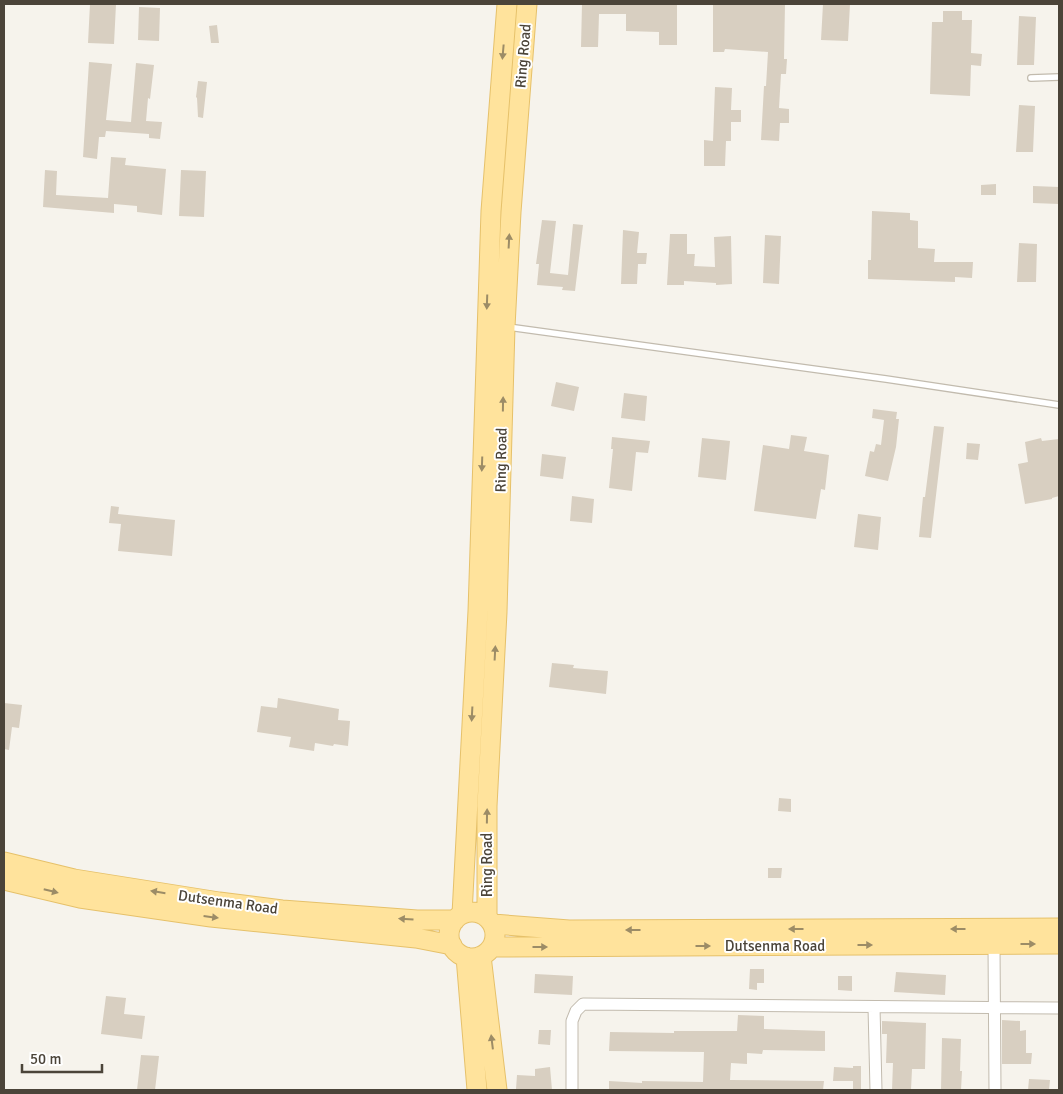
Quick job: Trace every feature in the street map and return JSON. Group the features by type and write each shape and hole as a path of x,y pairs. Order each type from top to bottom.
{"main road":[{"path":"458,917 478,612 491,211 507,4"},
{"name":"Ring Road","path":"490,920 487,806 497,612 505,326 511,212 527,4"},
{"name":"Dutsenma Road","path":"4,862 74,879 218,902 282,910 417,920 458,917"},
{"name":"Dutsenma Road","path":"4,880 80,898 211,917 416,938 473,951 1059,944"},
{"path":"473,951 495,939 495,932 490,920 479,913 470,912 458,917 450,928 450,937 473,951 497,1090"},
{"name":"Dutsenma Road","path":"490,920 569,930 1059,928"},
{"path":"473,951 477,1090"}],"street":[{"path":"994,945 995,1090"},
{"path":"572,1090 572,1021 576,1011 583,1004 1059,1008"},
{"path":"874,1007 876,1090"}],"lane":[{"path":"1031,78 1059,77"},
{"path":"486,326 505,326 1059,405"}],"building":[{"path":"90,4 116,4 114,44 88,43"},
{"path":"582,4 677,4 677,45 659,45 659,32 626,31 626,14 599,14 598,47 581,47"},
{"path":"713,4 785,4 784,59 787,59 786,74 781,74 779,108 789,109 789,123 780,123 779,141 761,140 768,52 725,49 724,52 713,52"},
{"path":"823,4 850,4 848,41 821,40"},
{"path":"139,7 160,8 159,41 138,40"},
{"path":"943,11 962,11 962,20 972,20 971,53 982,54 981,66 971,65 970,96 930,94 932,22 943,22"},
{"path":"1019,16 1036,17 1034,65 1017,65"},
{"path":"217,25 219,43 211,43 209,26"},
{"path":"89,62 112,64 106,120 131,122 136,63 154,65 146,121 162,122 160,139 149,138 149,134 106,131 105,137 99,137 97,159 83,157"},
{"path":"198,81 207,82 203,118 198,117 196,97"},
{"path":"715,87 732,88 731,110 741,110 741,122 731,122 731,141 726,141 725,166 704,166 704,140 713,141"},
{"path":"1019,105 1035,106 1033,152 1016,152"},
{"path":"111,157 126,158 125,165 166,169 162,215 137,212 137,206 114,204 114,213 43,207 45,170 57,171 56,195 108,198"},
{"path":"181,170 206,171 204,217 179,216"},
{"path":"996,184 996,195 981,195 981,185"},
{"path":"1033,186 1059,187 1059,204 1033,203"},
{"path":"872,211 910,213 910,220 918,221 918,248 935,249 934,262 973,262 972,278 955,277 955,282 868,279 868,260 871,260"},
{"path":"542,220 556,221 550,273 568,275 573,224 583,225 575,291 562,290 563,287 537,285 539,264 536,264"},
{"path":"623,230 639,232 637,253 647,253 646,264 638,264 637,284 621,284"},
{"path":"670,234 687,234 687,254 695,254 694,266 715,267 714,237 731,236 732,284 716,285 716,283 684,281 684,285 667,285"},
{"path":"765,235 781,236 779,284 763,283"},
{"path":"1019,243 1037,244 1036,282 1017,282"},
{"path":"556,382 579,387 574,411 551,406"},
{"path":"624,393 647,396 645,421 621,418"},
{"path":"873,409 897,412 896,419 899,419 896,447 888,481 865,476 870,451 874,452 876,444 881,445 884,420 872,418"},
{"path":"934,426 944,427 931,538 919,537"},
{"path":"791,435 807,437 804,451 829,455 825,490 821,489 816,519 754,511 763,445 789,449"},
{"path":"612,437 650,441 648,453 636,452 632,491 609,488 613,449 611,449"},
{"path":"702,438 730,441 726,480 698,477"},
{"path":"1041,438 1042,441 1059,439 1059,496 1025,504 1018,464 1028,462 1025,442"},
{"path":"967,443 980,444 978,460 966,459"},
{"path":"542,454 566,457 563,479 540,476"},
{"path":"572,496 594,499 592,523 570,521"},
{"path":"111,506 119,507 118,514 175,520 172,556 118,551 121,524 109,523"},
{"path":"858,514 881,517 878,550 854,547"},
{"path":"552,663 574,665 573,668 608,671 606,694 549,687"},
{"path":"278,698 339,709 338,720 350,721 348,746 315,743 314,751 289,747 291,737 257,732 261,706 277,708"},
{"path":"4,703 22,705 19,728 12,727 9,750 4,749"},
{"path":"779,798 791,799 791,812 778,811"},
{"path":"768,868 782,868 781,878 768,878"},
{"path":"750,969 764,969 764,983 757,983 757,990 749,989"},
{"path":"896,972 946,975 945,995 894,992"},
{"path":"535,974 573,976 572,995 534,993"},
{"path":"838,976 852,976 852,991 838,990"},
{"path":"106,996 126,998 124,1014 145,1016 142,1039 101,1034"},
{"path":"738,1015 764,1016 764,1029 825,1031 825,1051 763,1050 762,1054 747,1053 747,1064 731,1063 730,1080 824,1081 823,1090 609,1090 609,1081 642,1083 642,1081 703,1082 704,1052 609,1051 610,1032 674,1033 674,1031 737,1031"},
{"path":"1002,1020 1020,1021 1020,1031 1026,1030 1026,1053 1032,1053 1031,1064 1002,1064"},
{"path":"882,1021 926,1023 925,1069 912,1069 911,1090 892,1090 893,1063 886,1063 887,1034 882,1034"},
{"path":"539,1030 551,1030 550,1045 538,1044"},
{"path":"942,1038 961,1039 961,1090 941,1090"},
{"path":"141,1055 159,1056 155,1090 137,1090"},
{"path":"853,1066 861,1066 861,1090 853,1090 853,1081 833,1081 834,1067 853,1068"},
{"path":"550,1067 552,1090 516,1089 517,1075 535,1076 535,1069"},
{"path":"1029,1079 1050,1080 1049,1090 1028,1090"}]}
